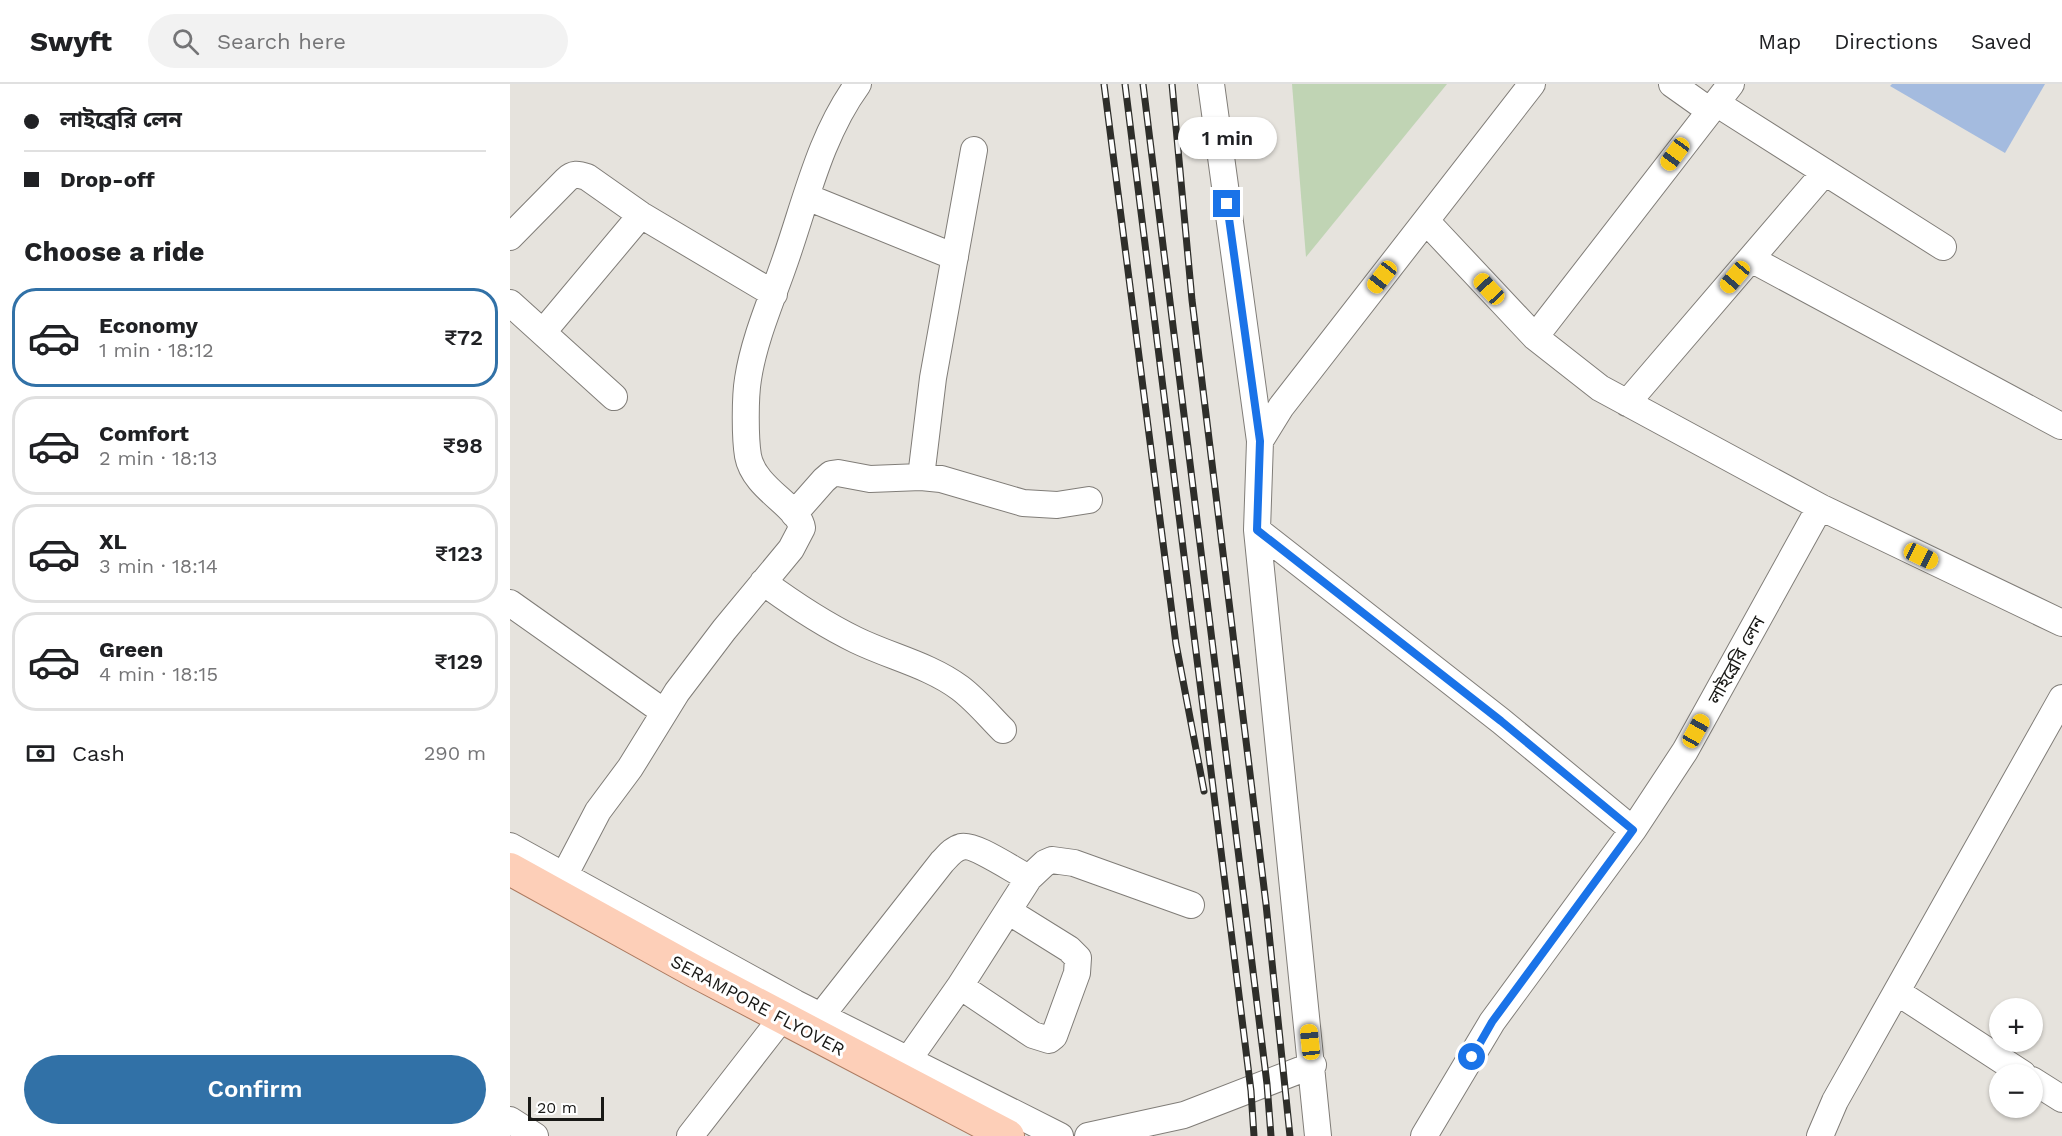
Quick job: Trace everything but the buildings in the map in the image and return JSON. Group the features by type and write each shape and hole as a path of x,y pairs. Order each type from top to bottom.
{"main road":[{"name":"SERAMPORE FLYOVER","path":"510,869 706,977 1008,1136"}],"street":[{"path":"564,876 598,811 630,768 664,712 724,630 791,549 799,534 801,523 761,484 752,468 748,455 745,399 751,361 830,132 858,84"},
{"path":"1211,84 1260,441 1257,530 1313,1065 1318,1136"},
{"path":"1260,441 1281,408 1532,84"},
{"path":"1672,84 1719,99 1825,172 1943,247"},
{"path":"1534,337 1719,99"},
{"path":"921,477 933,378 974,150"},
{"path":"1628,402 1825,172"},
{"path":"510,237 572,175 587,177 641,215 774,294"},
{"path":"807,197 955,257"},
{"path":"543,332 641,215"},
{"path":"1426,221 1534,337 1600,388 1820,507 2062,623"},
{"path":"1751,259 2061,426"},
{"path":"510,303 614,398"},
{"path":"794,514 831,474 838,473 870,478 921,477 961,484 1023,504 1057,505 1089,500"},
{"name":"লাইব্রেরি লেন","path":"1424,1136 1492,1022 1633,830 1685,751 1820,507"},
{"path":"1257,530 1501,721 1633,830"},
{"path":"763,582 801,609 855,639 918,665 962,689 1003,730"},
{"path":"510,603 664,712"},
{"path":"1820,1136 1835,1101 2062,698"},
{"path":"510,846 821,1016 1060,1136"},
{"path":"821,1016 942,862 954,850 969,846 1029,878"},
{"path":"908,1060 960,986 1029,878 1045,863 1060,860 1074,863 1191,905"},
{"path":"510,885 974,1136"},
{"path":"960,986 1033,1035 1049,1040 1054,1036 1077,973 1078,958 1069,949 1008,911"},
{"path":"1897,992 2009,1064"},
{"path":"690,1136 774,1028"},
{"path":"1088,1136 1184,1114 1313,1065"},
{"path":"2043,1087 2062,1099"},
{"path":"510,1120 535,1136"}],"green space":[{"path":"1292,84 1447,84 1306,257"}],"water":[{"path":"1892,84 2045,84 2005,153 1890,86"}],"railway":[{"path":"1104,84 1176,644 1204,791"},
{"path":"1125,84 1251,1091 1254,1136"},
{"path":"1143,84 1267,1084 1271,1136"},
{"path":"1172,84 1192,300 1266,904 1290,1136"}],"route":[{"path":"1227,204 1260,441 1257,530 1501,721 1633,830 1492,1022 1472,1057"}]}
